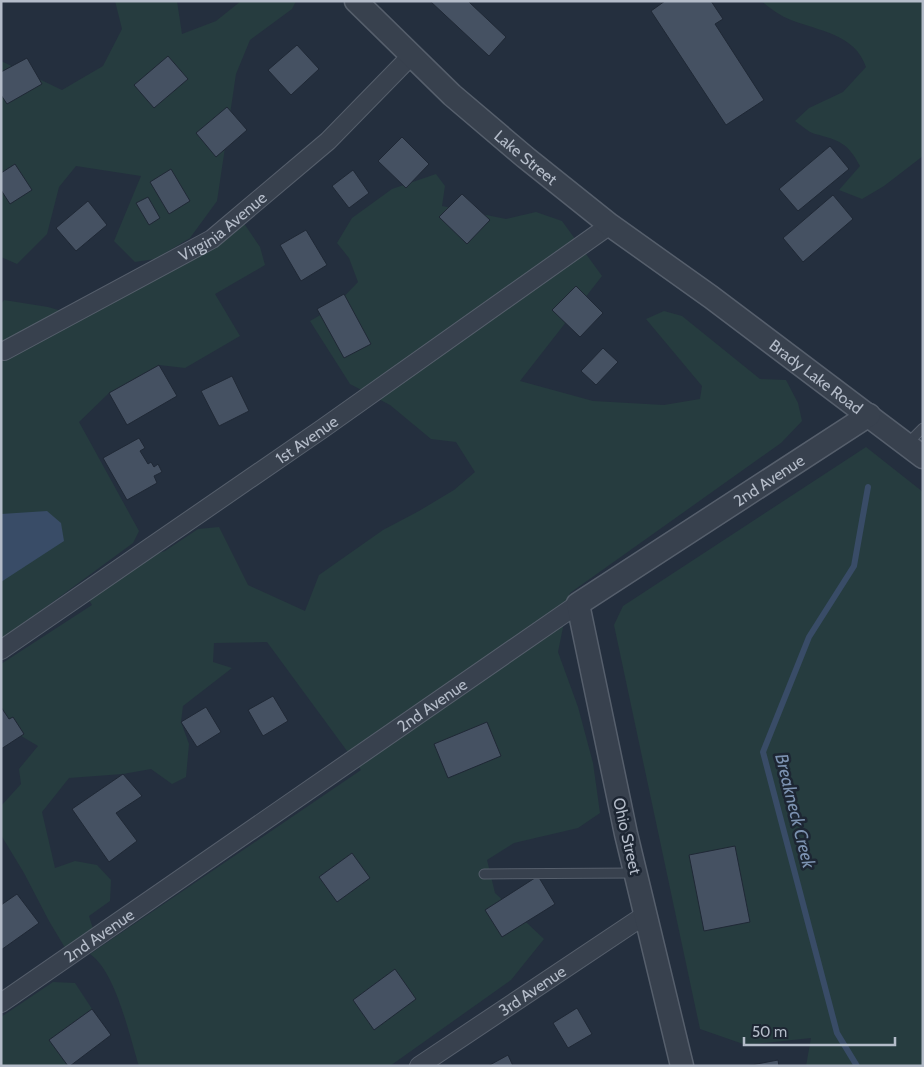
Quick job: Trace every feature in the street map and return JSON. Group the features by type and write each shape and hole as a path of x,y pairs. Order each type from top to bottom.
{"street":[{"name":"Lake Street","path":"356,1 452,95 525,158 610,225 711,297"},
{"name":"Virginia Avenue","path":"4,352 212,239 328,141 411,56"},
{"name":"1st Avenue","path":"1,650 330,423 610,225"},
{"name":"Brady Lake Road","path":"711,297 915,451"},
{"name":"2nd Avenue","path":"1,1003 578,604 869,415"},
{"name":"Ohio Street","path":"578,604 626,834 682,1066"},
{"name":"3rd Avenue","path":"419,1066 645,915"}],"lane":[{"path":"915,451 923,428"},
{"path":"484,874 636,873"}],"green space":[{"path":"115,1 177,1 182,34 216,21 241,1 296,1 292,9 250,40 236,74 217,201 190,238 155,259 135,262 114,241 141,176 76,166 59,187 47,234 17,264 1,257 1,61 62,90 103,66 122,29"},
{"path":"761,1 923,1 923,156 884,186 862,199 839,190 860,166 856,158 847,147 830,138 812,133 795,121 809,108 843,92 866,67 854,47 845,41 835,35 787,18 775,12"},
{"path":"436,174 445,186 442,206 506,219 536,212 562,221 602,276 520,381 593,401 664,405 700,399 702,386 646,319 664,311 682,316 760,379 786,380 798,403 802,421 781,443 570,593 558,652 578,707 593,763 600,813 578,828 514,843 487,860 495,893 544,939 511,980 390,1066 139,1066 114,989 99,963 90,954 361,770 267,642 214,643 213,662 232,668 183,706 181,722 189,744 186,777 172,784 151,769 123,774 69,778 42,812 55,868 75,861 97,865 111,880 110,901 89,916 94,932 70,956 1,835 1,806 21,784 19,769 38,746 1,724 1,664 92,605 85,593 129,562 165,551 198,529 219,527 248,585 305,611 319,575 383,530 454,490 475,472 456,442 431,439 390,405 350,384 310,321 334,307 358,282 349,258 337,243 352,218 392,189"},
{"path":"239,216 260,247 265,265 215,294 240,336 185,368 159,365 109,393 79,422 139,531 133,543 1,640 1,304 4,300 48,307 72,314"},
{"path":"866,447 923,492 923,1066 806,1066 811,1038 746,1045 700,1029 614,625 623,606"},
{"path":"53,982 75,983 92,1009 49,1040 68,1066 1,1066 1,1017"}],"water":[{"path":"47,511 61,523 64,541 1,582 1,514"}],"building":[{"path":"430,1 471,1 469,2 506,37 489,56"},
{"path":"665,1 711,1 723,19 715,24 764,100 726,125 651,11"},
{"path":"297,45 319,69 291,95 268,70"},
{"path":"168,56 188,79 154,108 134,85"},
{"path":"27,58 42,84 7,104 1,95 1,72"},
{"path":"227,107 247,130 216,157 196,133"},
{"path":"402,137 429,164 406,188 378,161"},
{"path":"830,146 849,169 798,211 779,189"},
{"path":"15,164 32,190 10,204 1,190 1,173"},
{"path":"171,169 190,201 169,214 150,182"},
{"path":"353,170 369,193 349,208 332,186"},
{"path":"462,194 490,220 467,244 439,217"},
{"path":"833,195 853,219 803,262 783,238"},
{"path":"148,197 160,218 149,225 136,203"},
{"path":"88,201 107,225 76,251 56,228"},
{"path":"306,230 327,265 301,281 280,245"},
{"path":"576,286 603,313 580,337 552,310"},
{"path":"344,294 371,344 344,358 317,309"},
{"path":"603,348 618,362 596,385 581,371"},
{"path":"159,365 177,396 127,425 109,393"},
{"path":"232,376 249,411 219,426 201,391"},
{"path":"139,438 145,448 140,451 148,464 151,462 154,467 158,464 162,472 154,476 157,483 127,500 103,458"},
{"path":"273,696 288,721 263,736 248,710"},
{"path":"1,707 9,719 13,717 24,734 1,749"},
{"path":"206,707 221,732 197,747 181,722"},
{"path":"487,722 501,756 448,778 434,744"},
{"path":"123,774 142,796 116,813 137,841 109,862 72,809"},
{"path":"735,846 750,922 704,931 689,855"},
{"path":"352,853 370,878 337,902 319,877"},
{"path":"538,876 555,904 502,937 485,910"},
{"path":"17,894 39,923 1,950 1,905"},
{"path":"395,969 416,999 374,1030 353,1000"},
{"path":"577,1008 592,1034 568,1048 553,1023"},
{"path":"92,1009 111,1035 68,1066 49,1040"},
{"path":"508,1055 513,1066 488,1066"},
{"path":"778,1060 779,1066 746,1066"}],"waterway":[{"name":"Breakneck Creek","path":"857,1066 837,1033 763,752 809,637 854,566 868,487"}]}
